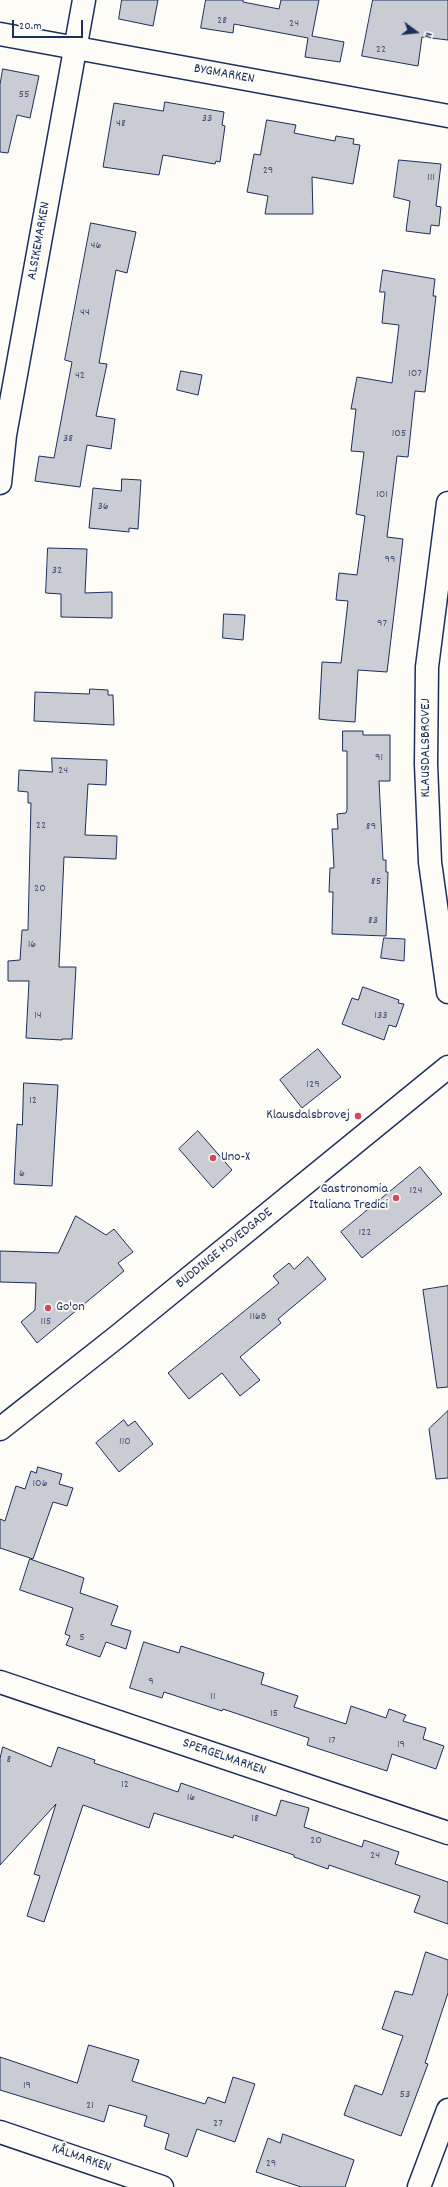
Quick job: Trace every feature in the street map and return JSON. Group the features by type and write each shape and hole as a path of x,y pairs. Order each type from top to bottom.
{"street":[{"name":"ALSIKEMARKEN","path":"0,483 5,434 84,0"},
{"name":"BYGMARKEN","path":"0,34 448,116"},
{"name":"KLAUSDALSBROVEJ","path":"448,503 427,667 426,764 430,862 448,992"},
{"name":"BUDDINGE HOVEDGADE","path":"0,1429 124,1331 448,1067"},
{"name":"SPERGELMARKEN","path":"0,1682 448,1833"},
{"path":"419,2187 448,2110"},
{"name":"KÅLMARKEN","path":"0,2132 162,2187"}],"building":[{"path":"122,0 158,0 153,26 119,19"},
{"path":"206,0 243,0 243,2 279,9 281,0 319,0 312,36 344,42 340,62 305,57 308,38 234,24 233,33 201,28"},
{"path":"373,0 448,0 448,40 422,37 418,66 362,56"},
{"path":"3,69 39,76 30,118 17,115 8,153 0,152 0,85"},
{"path":"165,102 224,112 222,125 225,126 220,162 216,161 215,164 163,155 159,175 103,167 114,103 163,111"},
{"path":"267,120 296,125 294,133 335,141 336,136 354,139 353,144 360,145 353,184 312,177 313,214 265,214 268,196 247,192 254,154 260,155"},
{"path":"399,160 441,164 436,206 441,207 439,226 431,225 430,234 406,231 410,201 394,197"},
{"path":"91,223 136,232 127,273 116,270 99,363 107,364 96,416 115,419 111,449 87,445 80,487 35,481 39,456 54,458 72,362 65,360"},
{"path":"383,270 435,279 433,296 436,296 425,392 415,391 408,457 397,456 387,537 403,539 387,672 358,670 355,722 319,719 322,662 341,663 348,601 336,600 339,573 357,575 365,516 356,514 364,452 351,451 356,409 351,409 357,377 392,383 399,325 382,323 385,292 380,292"},
{"path":"181,371 202,375 198,395 177,390"},
{"path":"122,479 141,480 138,529 129,528 129,532 89,528 93,488 121,491"},
{"path":"48,548 87,549 85,593 112,592 112,618 61,617 61,594 46,593"},
{"path":"224,614 245,615 243,640 223,638"},
{"path":"90,689 108,690 108,695 113,695 114,725 34,721 35,692 89,694"},
{"path":"343,731 363,731 363,735 390,735 390,781 379,781 383,860 386,860 386,872 388,872 386,936 332,934 333,892 329,892 330,868 334,868 332,829 338,829 337,814 346,813 347,810 347,751 343,751"},
{"path":"52,758 107,760 106,785 88,784 85,835 117,836 116,859 64,857 59,967 76,967 72,1039 62,1040 26,1038 29,981 8,981 8,961 20,960 22,930 28,930 31,803 28,803 28,792 18,791 19,770 52,772"},
{"path":"384,938 405,939 404,961 381,958"},
{"path":"363,987 399,1000 398,1003 404,1004 396,1027 389,1025 384,1040 342,1024 352,998 358,1000"},
{"path":"318,1049 341,1077 302,1108 280,1080"},
{"path":"24,1083 58,1085 52,1186 14,1184 17,1124 22,1125"},
{"path":"198,1131 232,1170 213,1188 179,1149"},
{"path":"420,1167 442,1194 362,1258 341,1232"},
{"path":"76,1216 106,1235 114,1229 133,1252 118,1263 124,1271 37,1343 21,1322 35,1310 36,1283 0,1282 0,1251 58,1253"},
{"path":"308,1257 326,1279 278,1319 281,1323 240,1357 260,1380 240,1396 222,1373 189,1399 168,1373 279,1283 273,1276 289,1263 294,1269"},
{"path":"448,1286 448,1387 437,1388 423,1290"},
{"path":"448,1411 448,1478 436,1479 429,1429"},
{"path":"124,1420 128,1426 135,1421 153,1444 119,1472 96,1443"},
{"path":"38,1467 62,1474 59,1484 73,1488 67,1506 53,1502 33,1559 0,1548 0,1519 5,1521 16,1486 25,1489 31,1471 36,1473"},
{"path":"30,1559 84,1578 80,1593 118,1606 111,1625 131,1631 126,1649 106,1642 100,1657 66,1645 70,1636 65,1634 73,1608 20,1590"},
{"path":"144,1642 179,1653 181,1646 264,1673 261,1684 298,1696 294,1707 346,1724 351,1706 386,1718 389,1709 406,1715 403,1721 426,1728 423,1739 444,1746 436,1769 392,1754 387,1771 307,1745 309,1738 223,1709 222,1711 164,1692 162,1698 130,1688"},
{"path":"3,1747 51,1767 58,1747 95,1760 94,1763 178,1792 181,1783 276,1816 281,1800 309,1808 304,1827 362,1847 364,1840 399,1852 395,1864 448,1882 448,1924 414,1912 420,1896 329,1865 328,1869 294,1857 294,1855 234,1835 233,1838 154,1813 149,1828 83,1805 44,1922 27,1916 40,1876 34,1874 56,1804 0,1865 0,1759"},
{"path":"426,1952 448,1960 448,1993 425,2063 428,2064 401,2136 344,2115 355,2085 382,2095 403,2036 382,2029 395,1991 412,1995"},
{"path":"89,2045 139,2060 132,2081 205,2104 208,2097 225,2103 233,2077 255,2084 235,2142 197,2129 187,2157 165,2149 169,2134 144,2126 147,2116 109,2105 104,2122 0,2090 0,2057 77,2083"},
{"path":"283,2134 354,2160 345,2187 301,2187 256,2172 268,2138 280,2143"}],"place":[{"name":"Klausdalsbrovej","path":"358,1116"},
{"name":"Uno-X","path":"213,1158"},
{"name":"Gastronomia Italiana Tredici","path":"396,1198"},
{"name":"Go'on","path":"48,1308"}]}
